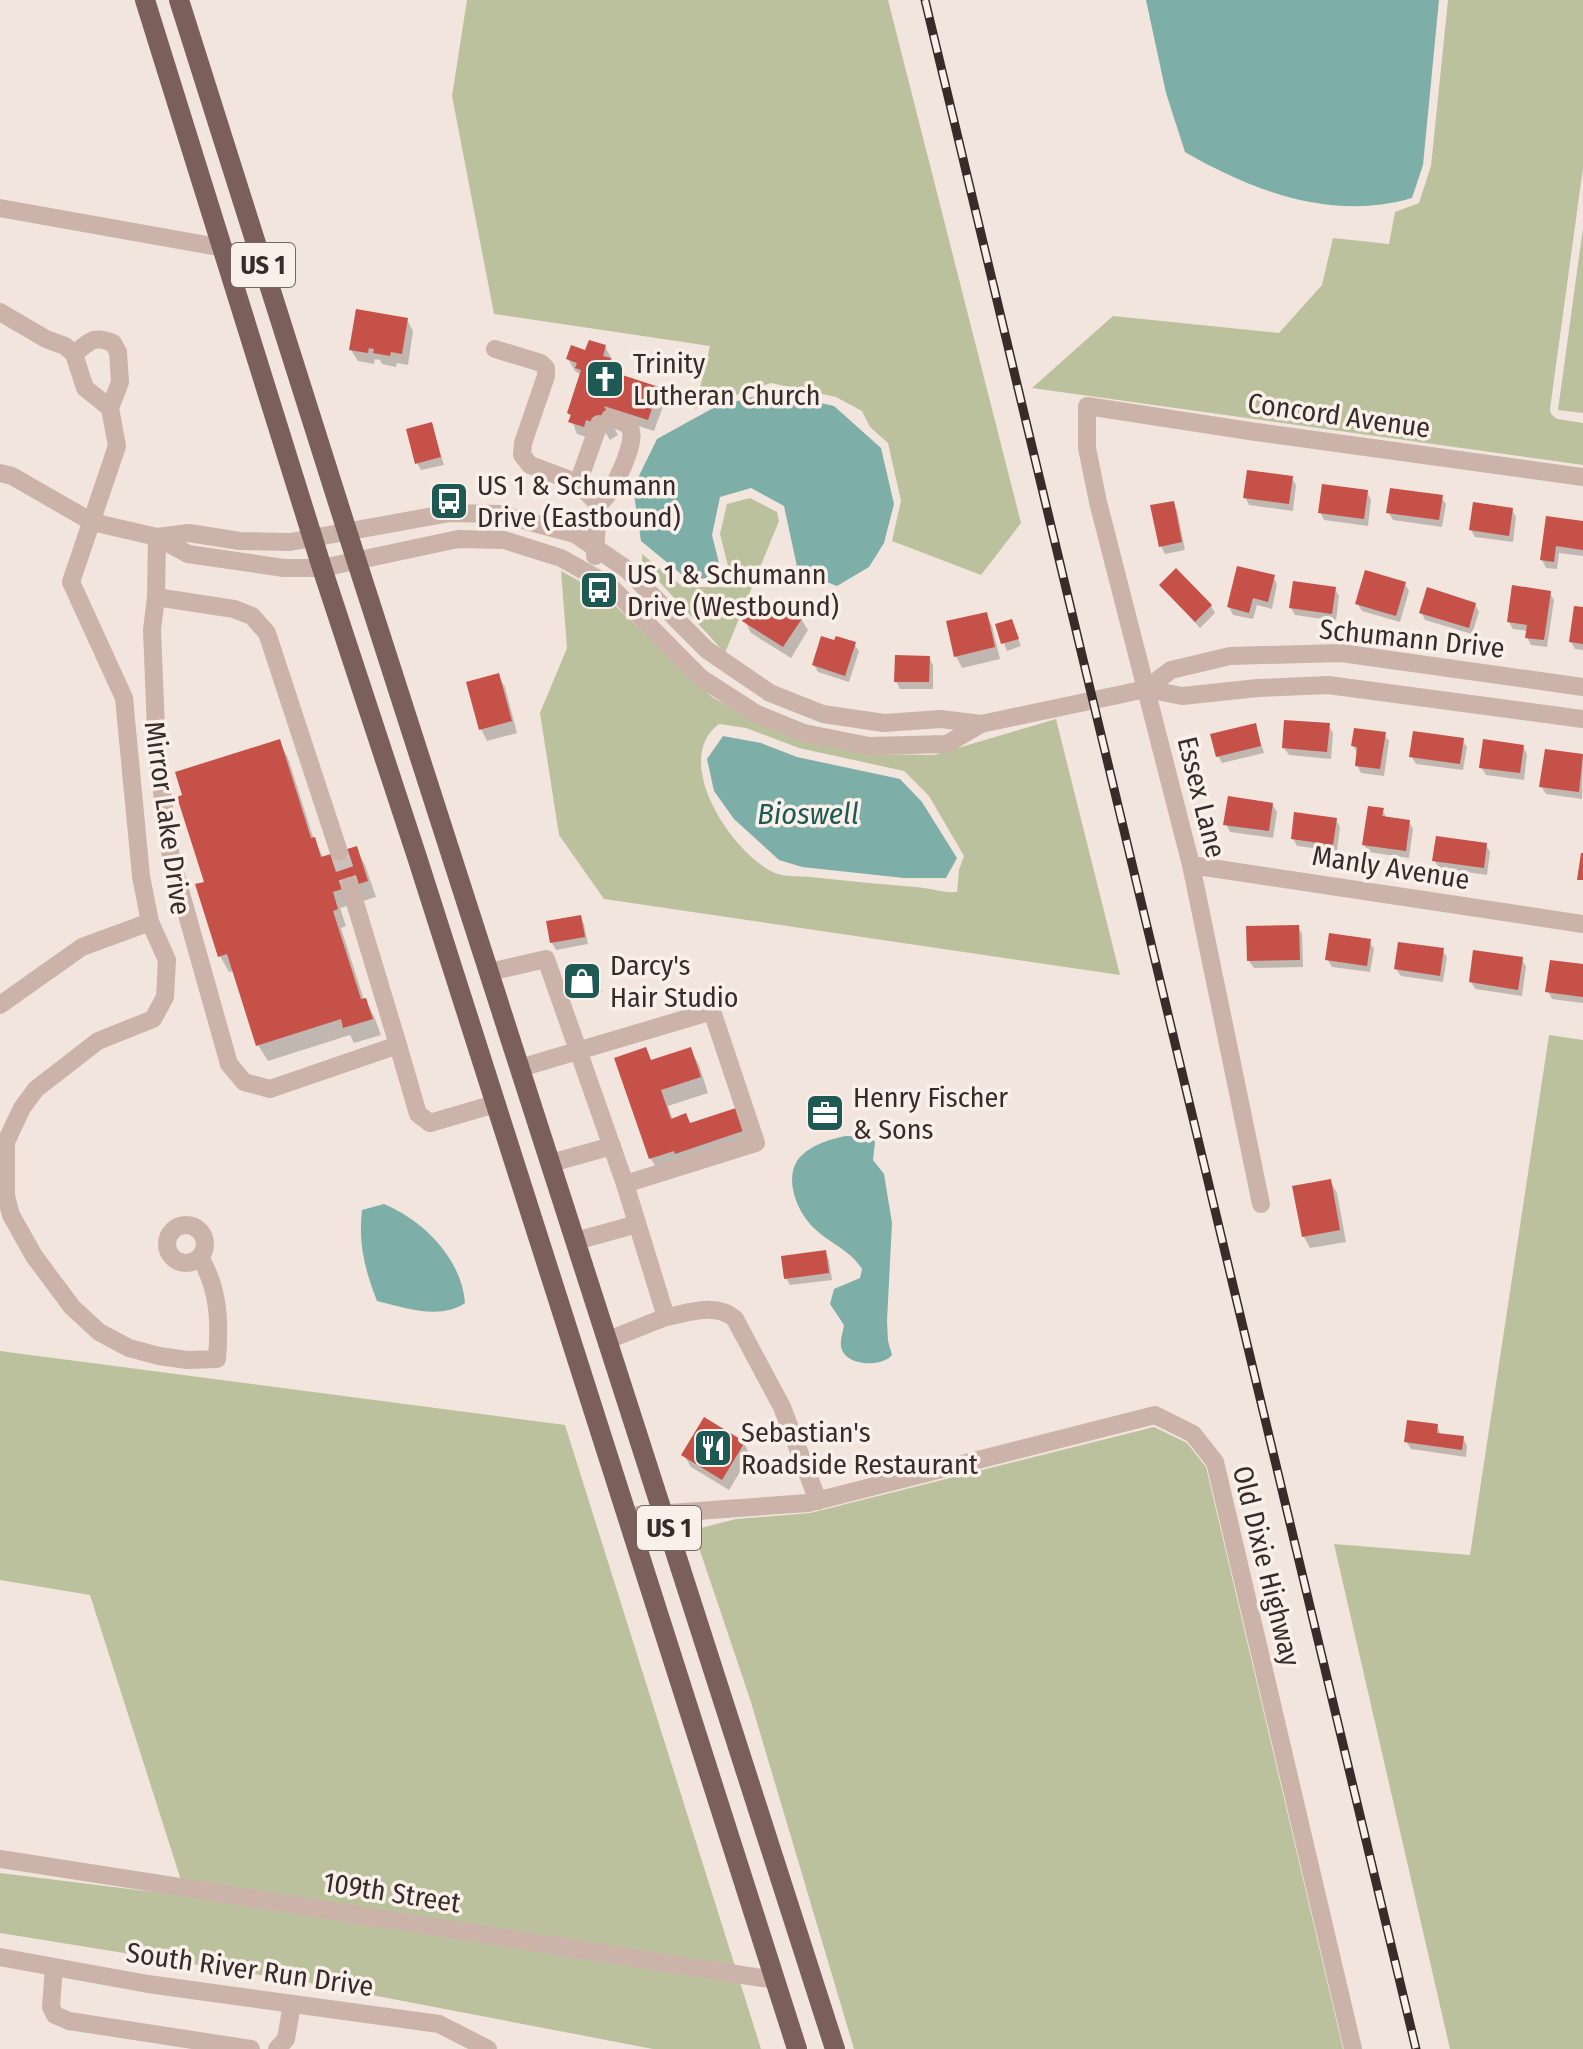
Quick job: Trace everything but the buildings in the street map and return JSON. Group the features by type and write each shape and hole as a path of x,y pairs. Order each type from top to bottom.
{"main road":[{"name":"US 1","path":"145,0 322,568 797,2049"},
{"name":"US 1","path":"179,0 835,2049"}],"street":[{"path":"0,208 224,248"},
{"path":"0,312 46,339 65,346 74,354 85,388 110,408 120,382 118,352 113,343 101,338 89,341 74,354"},
{"path":"495,349 541,363 546,368 522,455 530,465 578,483 598,504 593,574"},
{"name":"Concord Avenue","path":"1087,406 1583,477"},
{"name":"Essex Lane","path":"1087,406 1087,448 1191,865 1261,1204"},
{"name":"Mirror Lake Drive","path":"110,408 117,446 71,582 124,698 141,876 150,922 167,960 165,997 153,1019 98,1041 36,1089 22,1108 6,1142 5,1217 72,1307 99,1332 129,1348 159,1356 187,1360 217,1359 217,1301 211,1277 200,1257"},
{"path":"578,483 605,421 627,424 631,439 613,488 606,500 598,504"},
{"path":"0,473 12,476 92,522 157,537 152,630 157,755 171,858 229,1064 244,1082 270,1089 398,1045"},
{"name":"Schumann Drive","path":"157,537 189,533 240,541 290,542 450,513 500,514 575,534 596,547 625,568 707,650 770,693 823,714 853,719 884,723 941,719 981,724"},
{"name":"Schumann Drive","path":"157,537 188,554 284,568 322,568 357,563 458,539 504,540 561,558 609,585 701,678 757,714 804,733 869,746 947,744 981,724 1146,689 1182,696 1258,688 1337,686 1583,719"},
{"path":"156,597 234,609 252,616 267,633 339,852"},
{"path":"1337,686 1341,653"},
{"name":"Schumann Drive","path":"1146,689 1171,670 1230,656 1341,653 1583,687"},
{"path":"1535,712 1537,681"},
{"name":"Manly Avenue","path":"1191,865 1583,924"},
{"path":"350,886 418,1114 430,1123 495,1104"},
{"path":"0,1005 82,947 150,922"},
{"path":"489,972 546,959 625,1184 666,1317"},
{"path":"520,1068 712,1011 756,1143 625,1184"},
{"path":"551,1163 612,1146"},
{"path":"576,1241 637,1224"},
{"path":"608,1340 666,1317 705,1309 726,1310 735,1319 782,1407 818,1501"},
{"name":"Old Dixie Highway","path":"628,1516 818,1501 1155,1415 1193,1434 1215,1462 1353,2049"},
{"name":"109th Street","path":"0,1859 775,1980"},
{"name":"South River Run Drive","path":"0,1957 148,1984 439,2024 488,2049"},
{"path":"54,1967 51,2007 55,2015 69,2021 251,2049"},
{"path":"277,2049 286,2039 292,2004"}],"green space":[{"path":"467,0 888,0 1021,523 981,575 892,541 901,501 888,443 870,427 862,411 836,397 771,383 695,409 710,346 494,314 452,96"},
{"path":"1448,0 1583,0 1583,168 1550,409 1557,419 1583,423 1583,465 1032,388 1113,316 1279,333 1322,285 1333,238 1389,244 1395,212 1419,203 1431,166"},
{"path":"1583,228 1583,413 1558,410"},
{"path":"750,498 777,512 779,521 725,653 642,563 642,554 683,587 726,587 731,578 720,534 727,504"},
{"path":"561,571 603,594 712,697 771,729 865,754 934,755 1056,719 1120,975 604,899 559,835 540,713 567,648","holes":["719,724 746,728 799,748 904,771 929,796 964,856 957,892 783,875 758,863 725,827 712,805 701,760 706,740"]},
{"path":"1549,1035 1583,1040 1583,2049 1450,2049 1334,1544 1470,1555"},
{"path":"0,1351 565,1425 761,2049 653,2049 304,1982 0,1933 0,1873 186,1896 90,1595 0,1580"},
{"path":"1154,1427 1187,1443 1206,1467 1343,2049 854,2049 750,1699 693,1530 736,1519 810,1513"}],"water":[{"path":"1146,0 1439,0 1423,165 1412,198 1353,206 1295,199 1238,179 1185,152 1166,93"},
{"path":"772,392 834,406 881,448 894,504 884,543 869,567 837,586 798,571 784,506 751,488 720,497 712,535 723,579 686,578 641,541 633,488 657,439 715,407"},
{"name":"Bioswell","path":"723,736 761,743 797,757 900,779 922,802 957,858 946,878 904,878 802,867 779,860 734,819 714,791 707,759"},
{"path":"846,1136 871,1137 875,1142 873,1160 884,1174 892,1223 887,1321 892,1355 874,1363 853,1360 843,1352 844,1325 830,1304 834,1289 860,1278 862,1269 852,1257 809,1223 799,1207 793,1188 793,1169 801,1156 819,1144"},
{"path":"384,1204 413,1220 438,1243 457,1271 465,1303 434,1312 377,1301 364,1257 361,1222 362,1210"}],"tunnel":[{"path":"339,852 350,886"}],"railway":[{"path":"925,0 1416,2049"}],"place":[{"name":"Trinity Lutheran Church","path":"605,379"},
{"name":"US 1 & Schumann Drive (Eastbound)","path":"449,501"},
{"name":"US 1 & Schumann Drive (Westbound)","path":"599,590"},
{"name":"Darcy's Hair Studio","path":"582,981"},
{"name":"Henry Fischer & Sons","path":"825,1113"},
{"name":"Sebastian's Roadside Restaurant","path":"713,1448"}]}
